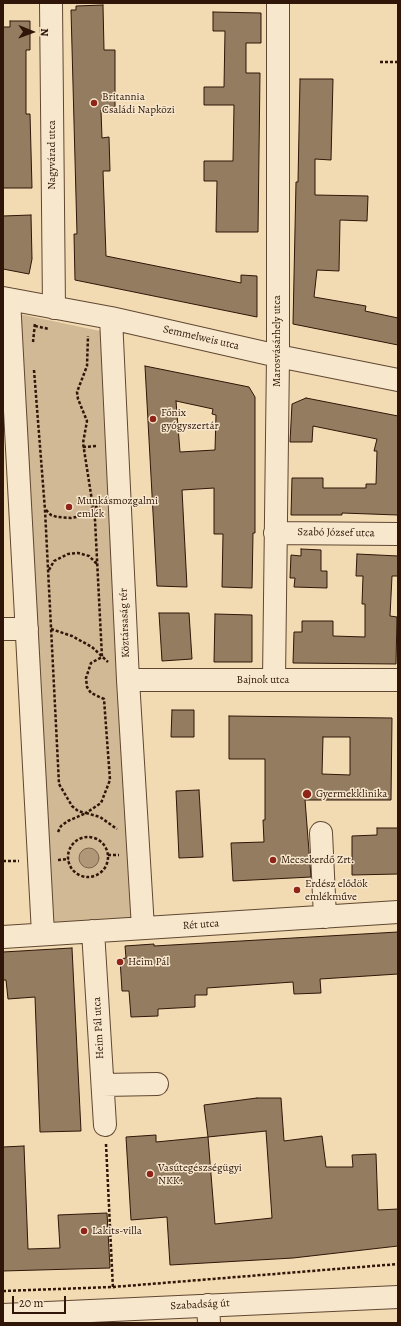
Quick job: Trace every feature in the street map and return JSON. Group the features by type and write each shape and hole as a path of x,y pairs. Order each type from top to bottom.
{"street":[{"name":"Nagyvárad utca","path":"45,306 52,3"},
{"name":"Marosvásárhely utca","path":"274,680 278,356 278,3"},
{"name":"Semmelweis utca","path":"6,299 111,318 278,356 398,380"},
{"path":"6,299 27,629 43,934"},
{"name":"Köztársaság tér","path":"111,318 128,680 143,928"},
{"name":"Szabó József utca","path":"275,533 398,534"},
{"path":"3,629 27,629"},
{"name":"Bajnok utca","path":"128,680 398,680"},
{"path":"321,833 325,917"},
{"name":"Rét utca","path":"3,937 398,912"},
{"name":"Heim Pál utca","path":"94,931 105,1125"},
{"path":"102,1085 158,1084"},
{"name":"Szabadság út","path":"3,1315 114,1316 208,1314 398,1296"}],"path":[{"path":"380,62 398,62"},
{"path":"32,348 45,306"},
{"path":"88,336 86,366 77,392 78,400 87,421 83,443 93,507 102,657"},
{"path":"33,366 39,411 59,784 72,806 86,813 100,816 117,829 120,834"},
{"path":"45,510 51,515 71,518 86,515 93,507 120,502"},
{"path":"48,570 54,561 68,554 78,553 89,556 97,564"},
{"path":"27,629 51,629 72,636 92,647 128,680"},
{"path":"55,837 61,826 76,816 86,813 100,803 110,780 104,699 91,693 87,687 86,678 91,662 102,657"},
{"path":"85,837 100,841 105,846 108,855 105,868 94,876 86,877 77,874 71,867 69,860 72,845 85,837"},
{"path":"108,855 123,855"},
{"path":"54,860 69,860"},
{"path":"3,861 19,861"},
{"path":"105,1125 114,1316"},
{"path":"3,1291 113,1287 398,1264"}],"shaded area":[{"path":"19,314 100,331 131,918 54,924"},
{"path":"85,848 93,848 99,854 99,862 93,868 85,868 79,862 79,854"}],"building":[{"path":"103,5 104,50 115,50 115,110 101,110 102,138 109,137 110,171 103,171 106,256 241,283 241,275 257,276 257,317 75,280 74,234 77,234 71,10 76,10 76,6"},
{"path":"213,12 261,13 261,43 246,43 246,73 260,73 258,232 216,232 217,181 204,181 204,161 233,161 234,105 204,105 204,87 224,87 225,31 213,31"},
{"path":"10,21 30,21 30,50 26,50 26,114 30,114 32,188 3,188 3,27 10,27"},
{"path":"300,79 333,79 331,160 315,159 315,195 368,196 367,221 340,220 339,271 317,270 314,297 366,306 365,311 398,318 398,345 293,324"},
{"path":"31,215 32,259 29,274 3,269 3,216"},
{"path":"145,366 249,387 255,397 255,533 253,533 252,588 222,587 223,534 214,534 214,488 182,490 187,587 157,586","holes":["176,401 213,409 212,414 216,415 215,450 180,452"]},
{"path":"306,398 398,416 398,515 342,513 342,515 291,515 292,478 323,478 323,488 366,488 366,484 376,484 377,451 374,451 377,439 313,426 312,442 290,442 292,404"},
{"path":"301,549 321,550 321,571 327,571 327,588 294,587 295,578 290,578 291,555 301,556"},
{"path":"357,554 398,556 398,576 392,576 390,616 397,617 396,664 293,663 294,632 302,632 302,621 333,621 333,636 365,637 365,604 362,604 363,576 356,576"},
{"path":"159,613 189,613 192,659 162,661"},
{"path":"215,614 252,615 252,662 214,662"},
{"path":"172,710 194,710 194,737 171,737"},
{"path":"229,716 392,718 391,800 305,800 311,877 233,881 231,843 264,842 263,820 265,820 265,759 229,759","holes":["323,737 350,737 350,775 322,774"]},
{"path":"199,790 203,857 179,858 176,791"},
{"path":"377,828 398,828 398,874 352,875 352,836 377,835"},
{"path":"398,932 398,974 320,979 321,993 294,994 293,982 207,988 207,995 195,995 195,1007 158,1009 158,1016 131,1017 129,991 122,991 120,959 126,958 125,946 154,944 154,946"},
{"path":"72,948 81,1131 40,1132 35,997 8,999 6,980 3,980 3,952"},
{"path":"257,1098 281,1098 284,1141 322,1136 326,1167 353,1167 352,1155 376,1154 378,1210 398,1209 398,1246 293,1258 170,1265 167,1217 131,1220 126,1137 156,1135 156,1142 208,1137 204,1105","holes":["266,1131 272,1218 215,1224 208,1137"]},
{"path":"24,1146 28,1249 60,1248 58,1215 107,1213 110,1268 3,1271 3,1147"}],"place":[{"name":"Britannia Családi Napközi","path":"94,103"},
{"name":"Főnix gyógyszertár","path":"153,419"},
{"name":"Munkásmozgalmi emlék","path":"69,507"},
{"name":"Gyermekklinika","path":"307,794"},
{"name":"Mecsekerdő Zrt.","path":"273,860"},
{"name":"Erdész elődök emlékműve","path":"297,890"},
{"name":"Heim Pál","path":"120,962"},
{"name":"Vasútegészségügyi NKK.","path":"150,1174"},
{"name":"Lakits-villa","path":"84,1231"}]}
